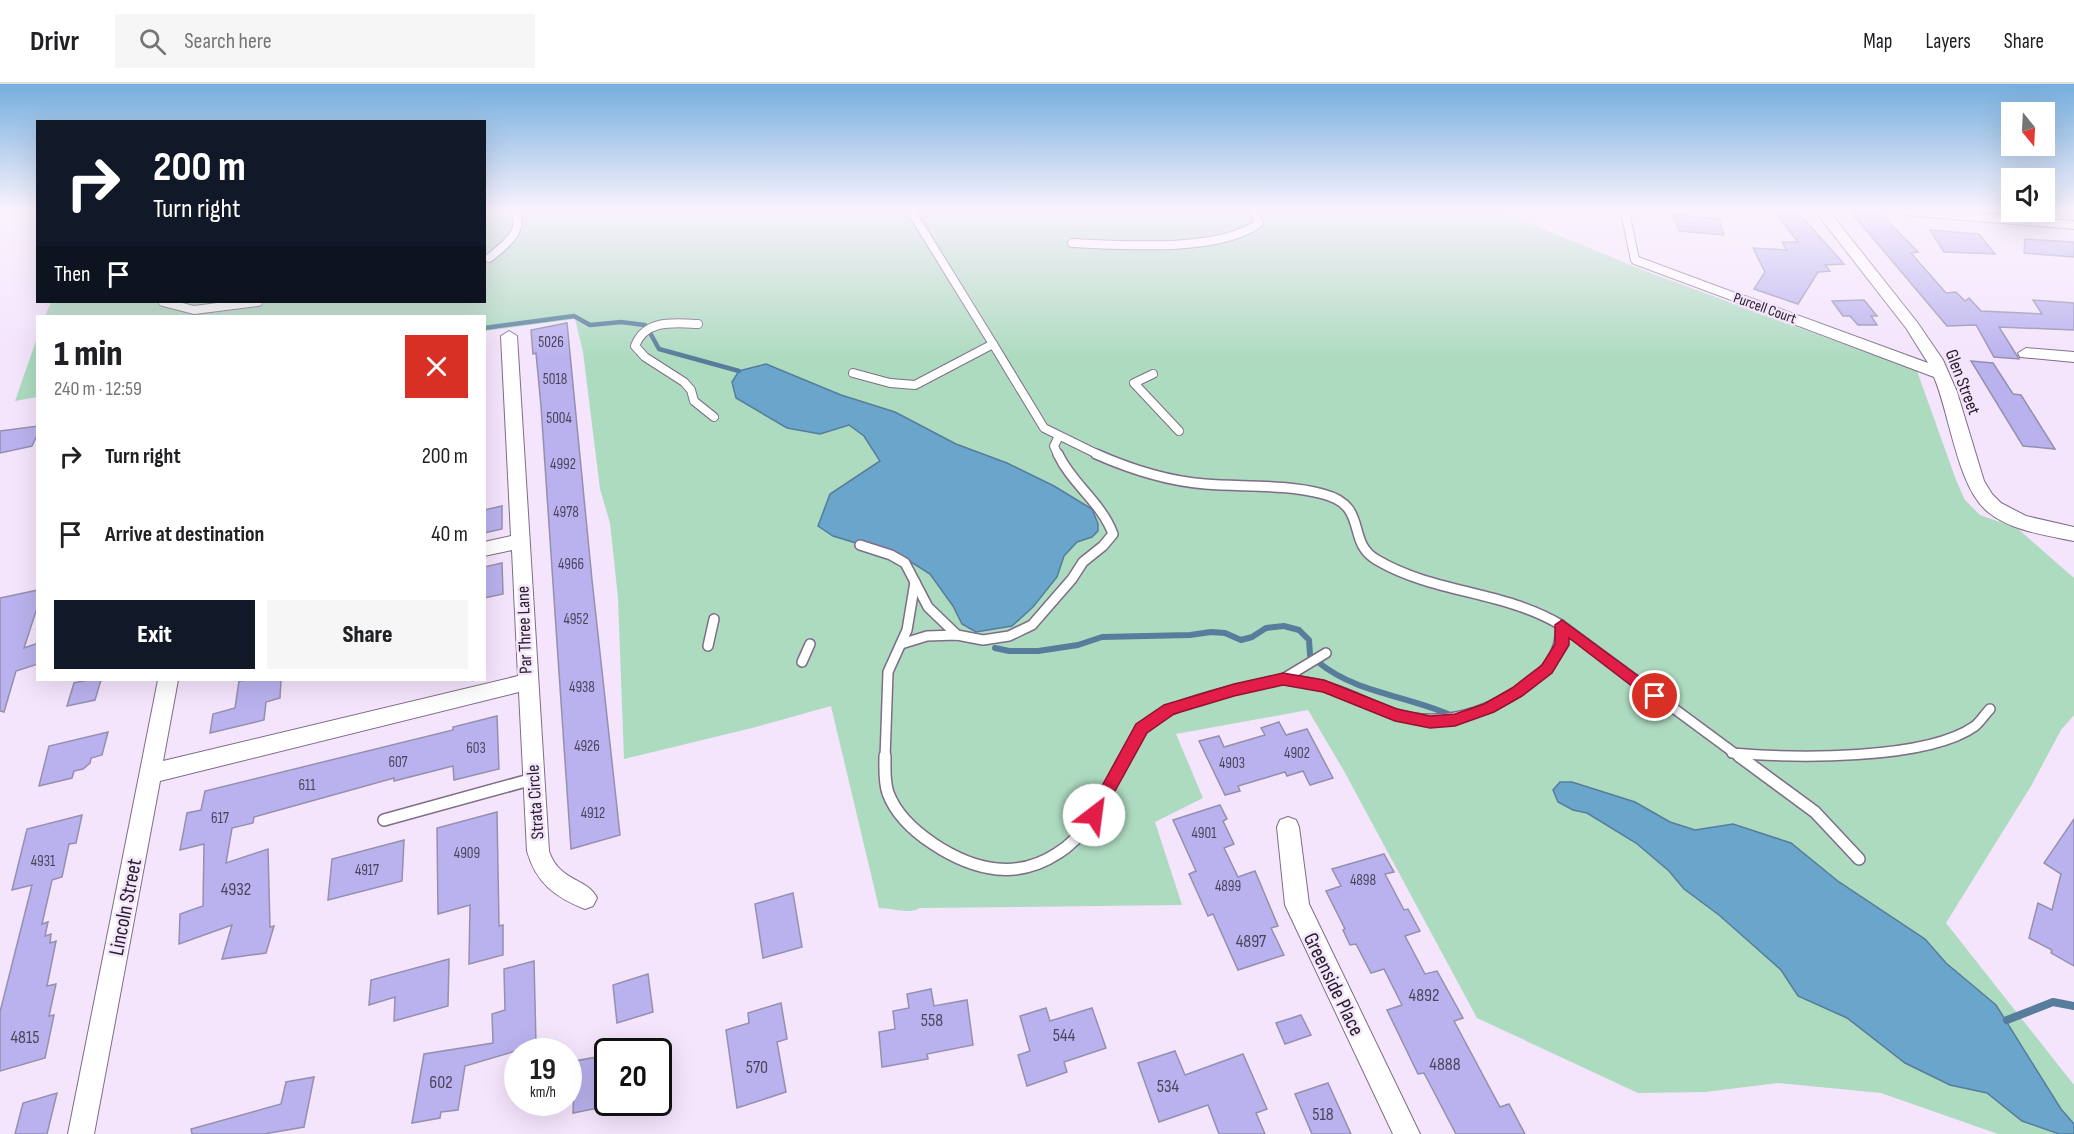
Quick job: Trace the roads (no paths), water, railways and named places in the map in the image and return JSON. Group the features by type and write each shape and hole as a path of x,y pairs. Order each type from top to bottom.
{"street":[{"name":"Glen Street","path":"1861,260 1922,338 1942,374 1980,490 1995,507 2007,515 2042,528 2074,534"},
{"name":"Purcell Court","path":"1740,299 1942,374"},
{"name":"Par Three Lane","path":"150,774 527,682 508,336"},
{"path":"2026,353 2074,357"},
{"path":"486,549 521,541"},
{"name":"Lincoln Street","path":"81,1134 168,681"},
{"name":"Strata Circle","path":"527,682 534,817 541,862 550,878 585,898"},
{"name":"Greenside Place","path":"1288,826 1296,905 1407,1134"}],"lane":[{"path":"941,260 1044,428 1139,470 1174,480 1284,487 1327,495 1342,502 1353,512 1358,524 1360,544 1370,556 1384,565 1445,586 1519,602 1544,613 1815,812 1859,859"},
{"name":"Purcell Court","path":"1635,260 1740,299"},
{"path":"167,303 194,310 250,303"},
{"path":"698,324 658,324 642,330 637,335 634,346 645,357 684,382 691,390 694,401 714,417"},
{"path":"853,373 890,383 915,385 993,344"},
{"path":"1153,374 1134,383 1179,431"},
{"path":"901,644 927,636 957,635 983,640 1009,636 1032,625 1072,579 1083,562 1103,546 1113,534 1109,519 1094,497 1059,462 1054,447 1059,436"},
{"path":"860,545 891,555 905,563 928,607 957,635"},
{"path":"915,582 907,630 892,658 888,672 885,769 887,792 900,815 926,839 962,860 997,869 1030,867 1059,853 1084,831 1142,729 1170,710 1234,690 1283,679 1326,653"},
{"path":"708,646 714,619"},
{"path":"1283,679 1324,686 1395,714 1430,722 1455,720 1489,708 1517,692 1547,669 1562,645 1562,625"},
{"path":"802,662 810,644"},
{"path":"1732,753 1767,756 1900,752 1941,741 1975,726 1990,709"},
{"path":"384,820 533,779"}],"water":[{"path":"766,364 841,395 895,412 956,444 1007,463 1054,486 1092,509 1098,524 1098,531 1092,537 1077,542 1064,556 1057,577 1033,607 1012,626 976,632 962,624 953,606 930,574 905,558 833,536 818,526 830,494 880,461 864,436 849,425 820,434 787,428 736,398 732,382 739,371"},
{"path":"1560,782 1572,782 1635,802 1670,822 1695,830 1733,824 1791,843 1839,882 1925,939 1946,963 1996,1005 2061,1109 2074,1124 2074,1134 2059,1134 2022,1121 1987,1093 1950,1085 1905,1063 1847,1018 1798,996 1781,970 1719,915 1684,889 1669,871 1636,843 1587,813 1573,810 1558,802 1553,790"}],"waterway":[{"path":"486,328 574,316 590,325 621,322 645,325"},
{"path":"649,331 659,349 739,371"},
{"path":"995,648 1009,651 1038,651 1078,645 1102,637 1190,635 1211,632 1225,633 1241,640 1252,637 1266,628 1284,626 1299,630 1309,640 1310,655"},
{"path":"1318,662 1348,681 1448,714"},
{"path":"2007,1020 2053,1002 2074,1006"}]}
